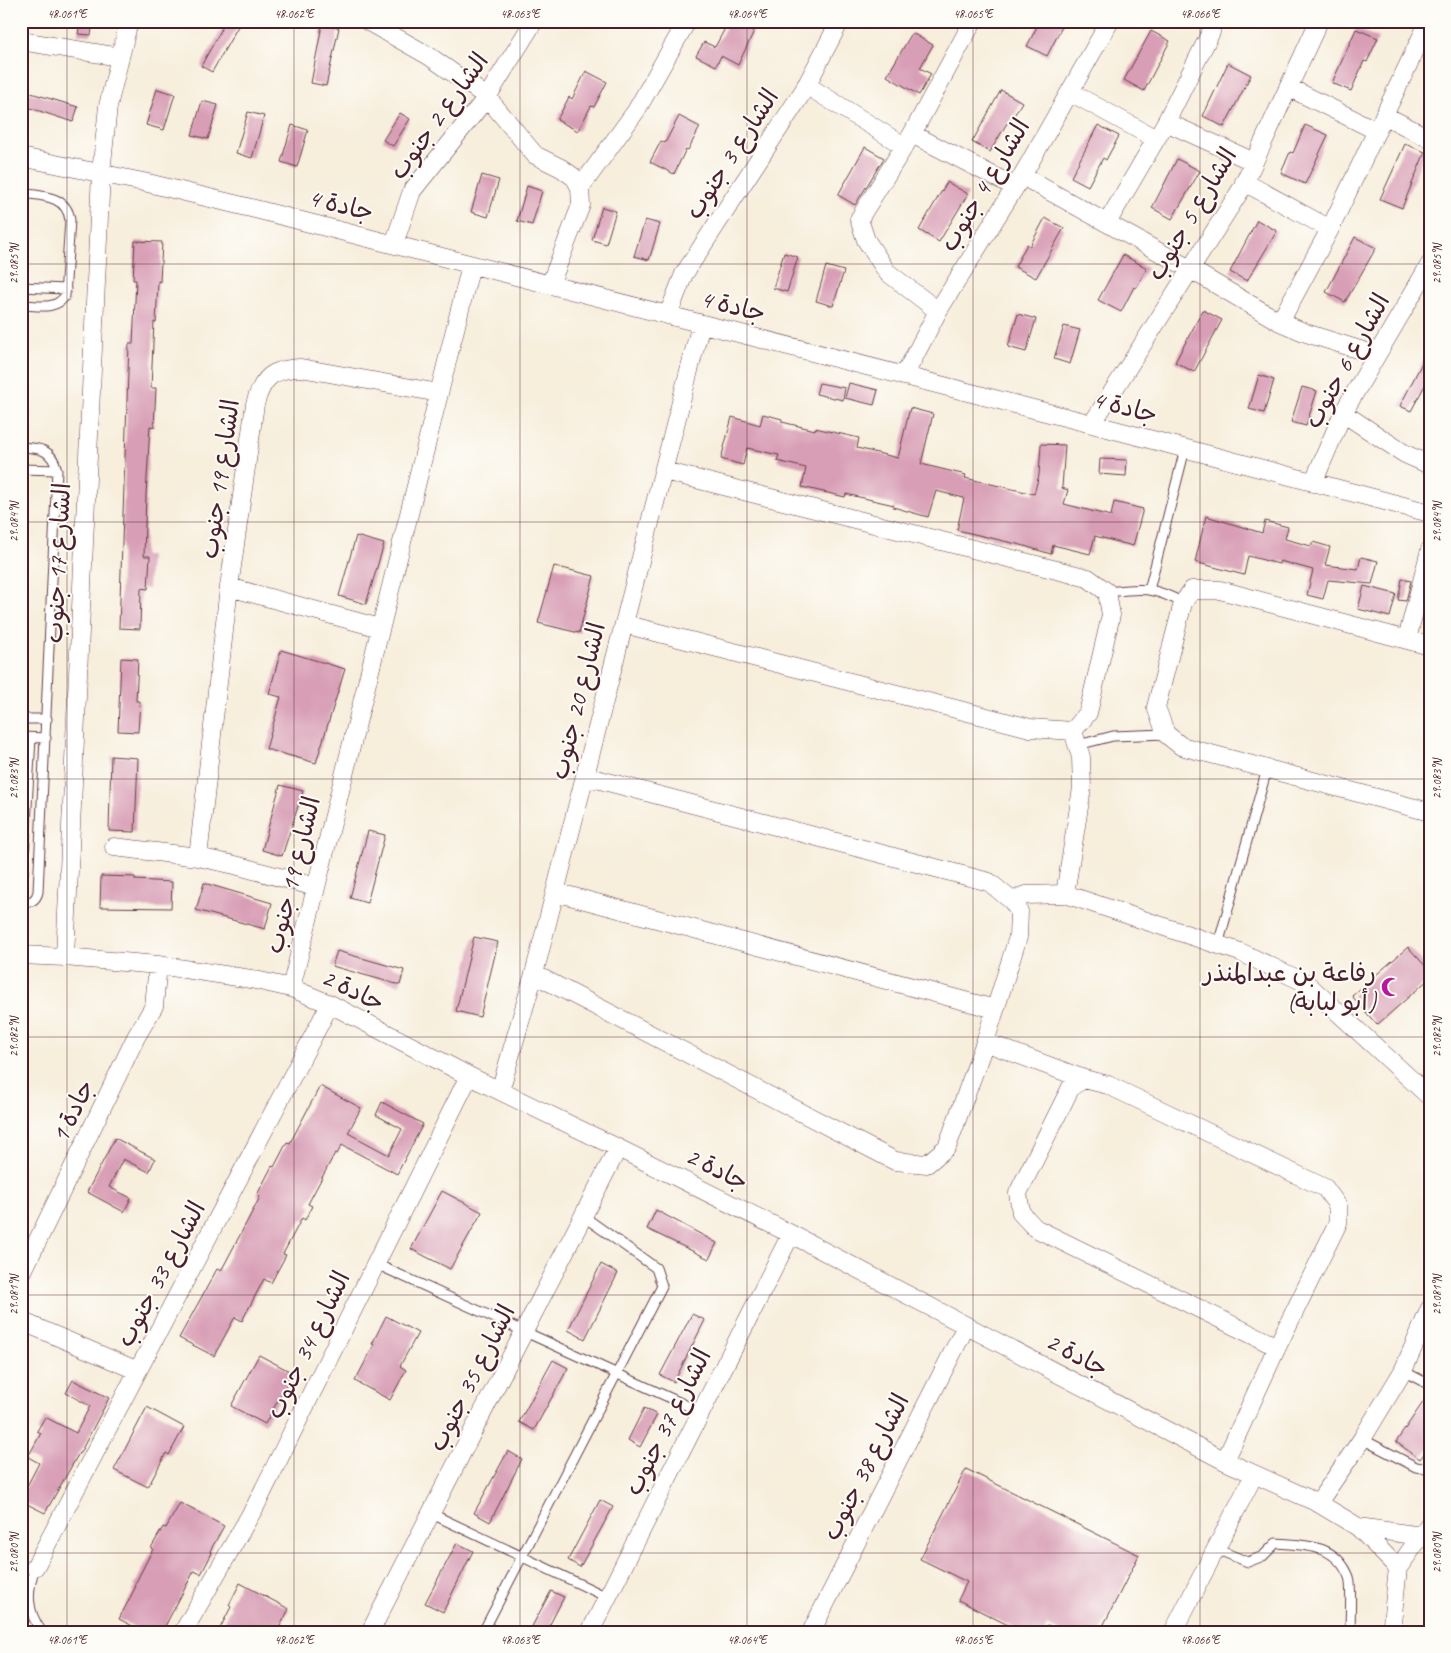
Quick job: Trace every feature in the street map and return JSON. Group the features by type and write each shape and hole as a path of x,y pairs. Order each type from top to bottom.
{"street":[{"path":"101,173 108,106 129,21"},
{"path":"367,21 429,56 487,97 535,155 561,168 575,178 580,188 581,205 550,285"},
{"name":"الشارع 2 جنوب","path":"394,244 412,190 487,97 534,21"},
{"path":"580,188 636,111 687,21"},
{"name":"الشارع 4 جنوب","path":"904,376 938,311 1018,182 1110,21"},
{"name":"الشارع 5 جنوب","path":"1092,424 1244,182 1320,21"},
{"path":"1280,322 1330,229 1429,21"},
{"path":"938,311 887,272 866,240 859,219 908,140 971,22"},
{"name":"الشارع 3 جنوب","path":"668,315 684,274 806,85 834,23"},
{"path":"1107,223 1166,122 1210,32"},
{"path":"21,42 120,58"},
{"path":"806,85 908,140 1018,182 1107,223 1280,322 1306,333 1376,355"},
{"path":"1288,87 1376,131"},
{"path":"1070,92 1156,139"},
{"path":"1384,115 1430,139"},
{"path":"1166,122 1254,162"},
{"name":"جادة 4","path":"21,157 101,173 394,244 1430,513"},
{"name":"الشارع 17 جنوب","path":"65,956 101,173"},
{"path":"1244,182 1330,229"},
{"name":"الشارع 19 جنوب","path":"291,988 471,264"},
{"name":"الشارع 6 جنوب","path":"1313,483 1342,412 1430,264"},
{"name":"الشارع 20 جنوب","path":"500,1091 534,974 701,324"},
{"name":"الشارع 19 جنوب","path":"198,857 229,587 254,404 259,388 270,376 285,369 301,368 439,393"},
{"path":"1342,412 1405,454 1430,465"},
{"path":"664,471 1088,578 1107,592 1111,615 1088,713 1075,738 1081,758 1082,788 1065,894"},
{"path":"1407,639 1430,550"},
{"name":"الشارع 19 جنوب","path":"229,587 380,628"},
{"path":"1430,646 1220,590 1192,590 1183,603 1156,707 1166,734 1181,746 1430,812"},
{"path":"624,624 1075,738"},
{"path":"534,974 895,1161 927,1164 947,1147 985,1042 1018,937 1019,911 1012,901 989,882 585,776"},
{"path":"114,847 198,857 316,887"},
{"path":"555,892 995,1009"},
{"path":"1012,901 1026,895 1065,894 1240,952 1306,983 1430,1097"},
{"name":"جادة 2","path":"21,954 65,956 158,965 251,979 291,988 330,1004 469,1076 791,1234 1225,1461 1318,1503 1358,1527 1398,1568"},
{"name":"جادة 1","path":"21,1275 136,1037 154,1006 158,965"},
{"name":"الشارع 33 جنوب","path":"35,1567 330,1004"},
{"path":"985,1042 1108,1086 1325,1188 1338,1206 1338,1223 1277,1347 1225,1461"},
{"name":"الشارع 34 جنوب","path":"183,1632 256,1505 469,1076"},
{"path":"1084,1079 1071,1087 1018,1194 1021,1213 1035,1228 1277,1347"},
{"name":"الشارع 35 جنوب","path":"370,1632 618,1148"},
{"name":"الشارع 37 جنوب","path":"590,1632 791,1234"},
{"path":"1318,1503 1362,1440 1403,1371 1430,1308"},
{"path":"21,1321 138,1371"},
{"name":"الشارع 38 جنوب","path":"811,1632 966,1326"},
{"path":"1173,1632 1254,1475"},
{"name":"جادة 2","path":"1358,1527 1425,1529"},
{"path":"1391,1632 1398,1568 1425,1529"}],"lane":[{"path":"21,193 57,200 66,209 70,220 65,296 58,304 52,306 21,305"},
{"path":"21,286 66,289"},
{"path":"21,447 40,448 52,457 57,470 38,892 31,902 21,903"},
{"path":"1149,590 1185,449"},
{"path":"21,469 57,470"},
{"path":"1107,592 1140,588 1164,592 1183,603"},
{"path":"21,719 47,719"},
{"path":"1075,738 1166,734"},
{"path":"23,874 26,737 46,738"},
{"path":"1218,945 1267,769"},
{"path":"483,1632 662,1286 656,1268 583,1216"},
{"path":"376,1264 701,1412"},
{"path":"1403,1371 1430,1385"},
{"path":"1362,1440 1416,1466 1422,1468 1430,1465"},
{"path":"430,1513 607,1597"},
{"path":"1216,1549 1248,1562 1263,1556 1276,1543 1313,1546 1336,1556 1350,1578 1350,1632"},
{"path":"35,1567 30,1584 31,1614 42,1632"}],"building":[{"path":"80,21 93,21 91,35 78,34"},
{"path":"226,21 241,21 212,72 201,66"},
{"path":"729,21 743,21 742,25 754,31 738,65 721,56 716,66 696,56 704,42 715,47"},
{"path":"1040,21 1065,21 1047,56 1027,46"},
{"path":"322,25 339,28 326,86 311,83"},
{"path":"1356,29 1378,38 1367,62 1364,61 1351,91 1332,83"},
{"path":"1151,31 1170,41 1144,91 1124,80"},
{"path":"912,33 933,45 920,68 931,74 919,95 887,76"},
{"path":"1228,63 1251,75 1224,127 1203,116"},
{"path":"586,71 607,82 594,107 591,106 578,131 557,120 569,97 572,99"},
{"path":"157,89 175,94 164,130 146,125"},
{"path":"21,90 78,107 73,122 21,105"},
{"path":"1001,90 1022,102 990,152 972,142"},
{"path":"202,101 218,105 208,139 192,135"},
{"path":"248,112 264,116 252,158 236,153"},
{"path":"400,113 410,119 393,146 383,140"},
{"path":"679,116 700,127 688,150 686,149 674,174 650,162 661,141 665,143"},
{"path":"292,125 308,130 297,167 281,162"},
{"path":"1098,125 1119,136 1106,160 1103,158 1088,186 1071,177"},
{"path":"1305,125 1328,135 1305,184 1281,173 1290,152 1293,153"},
{"path":"1405,144 1425,152 1402,208 1380,199"},
{"path":"865,147 884,158 855,205 838,195"},
{"path":"1177,159 1200,171 1172,219 1152,208"},
{"path":"482,175 499,180 488,217 471,212"},
{"path":"947,182 968,194 939,242 919,230"},
{"path":"527,186 542,191 532,225 517,221"},
{"path":"602,207 616,211 606,244 592,240"},
{"path":"1045,218 1064,228 1036,278 1015,267 1027,244 1030,246"},
{"path":"645,220 660,224 649,260 634,256"},
{"path":"1257,220 1277,231 1247,281 1230,272"},
{"path":"1355,237 1376,248 1345,302 1326,292"},
{"path":"135,241 162,242 156,323 154,322 151,388 156,388 154,427 150,426 146,495 144,556 150,556 148,589 141,588 140,629 119,628 129,344 133,344 136,280 133,280"},
{"path":"784,253 798,257 787,292 773,288"},
{"path":"1123,255 1147,268 1136,288 1134,287 1121,312 1098,300"},
{"path":"826,266 844,271 833,306 816,301"},
{"path":"1203,310 1222,320 1194,372 1175,362"},
{"path":"1018,314 1036,319 1026,352 1008,347"},
{"path":"1064,326 1080,330 1070,364 1054,359"},
{"path":"1430,347 1430,376 1411,411 1400,406"},
{"path":"1259,375 1274,380 1264,413 1249,409"},
{"path":"819,383 845,388 843,400 816,394"},
{"path":"849,383 878,390 874,405 845,398"},
{"path":"1302,387 1317,391 1306,426 1291,422"},
{"path":"910,408 933,414 921,464 966,475 965,478 1034,494 1039,475 1041,444 1065,445 1062,488 1068,490 1064,504 1111,516 1114,502 1143,509 1133,546 1095,536 1090,554 1053,545 1051,554 957,530 964,498 936,491 928,517 893,507 894,505 846,494 845,497 802,487 806,468 777,461 779,455 747,448 743,465 721,459 732,417 760,425 763,414 782,419 782,422 859,438 857,448 898,458"},
{"path":"1100,459 1127,460 1126,476 1099,474"},
{"path":"1206,516 1262,533 1265,521 1288,527 1285,539 1311,546 1313,542 1330,547 1325,565 1358,569 1361,557 1378,561 1372,584 1328,580 1323,599 1307,595 1313,570 1280,561 1279,564 1248,556 1244,575 1195,562"},
{"path":"356,536 384,544 366,604 339,596"},
{"path":"554,566 594,576 579,633 538,623"},
{"path":"1402,579 1411,581 1406,601 1398,600"},
{"path":"1364,586 1396,594 1390,617 1358,609"},
{"path":"281,650 345,669 316,763 266,749 281,697 269,694"},
{"path":"121,658 138,659 136,701 140,701 138,732 118,731"},
{"path":"111,756 138,758 135,832 109,831"},
{"path":"280,785 303,791 282,856 262,850"},
{"path":"368,831 385,835 367,903 350,898"},
{"path":"101,876 135,877 135,880 172,882 171,908 100,907"},
{"path":"204,883 272,903 265,929 196,910"},
{"path":"474,937 498,942 480,1017 456,1011"},
{"name":"رفاعة بن عبدالمنذر (أبو لبابة)","path":"1408,947 1430,971 1430,978 1377,1025 1352,996"},
{"path":"337,951 404,970 400,985 332,966"},
{"path":"320,1086 361,1108 348,1133 389,1155 402,1129 376,1115 382,1102 423,1124 397,1174 342,1145 337,1154 335,1153 308,1204 312,1206 305,1220 302,1218 283,1254 286,1255 271,1283 264,1279 242,1321 235,1317 214,1356 179,1338 217,1269 221,1271 260,1197 257,1195 272,1166 274,1167 287,1142 290,1143"},
{"path":"115,1138 155,1159 149,1172 123,1159 109,1187 131,1198 124,1212 87,1192"},
{"path":"442,1191 482,1212 450,1269 411,1249"},
{"path":"656,1210 717,1243 709,1259 647,1229"},
{"path":"601,1264 618,1273 585,1339 568,1330"},
{"path":"692,1314 705,1320 674,1382 660,1375"},
{"path":"386,1316 418,1333 400,1366 406,1370 390,1400 355,1381 374,1345 372,1344"},
{"path":"259,1355 293,1373 265,1424 231,1406"},
{"path":"553,1360 568,1368 534,1430 519,1422"},
{"path":"73,1380 109,1398 45,1513 21,1501 21,1485 26,1488 39,1463 28,1457 41,1433 37,1431 45,1417 76,1433 90,1406 66,1393"},
{"path":"1430,1392 1430,1446 1420,1459 1396,1442"},
{"path":"147,1407 184,1427 169,1455 166,1453 148,1487 114,1470"},
{"path":"644,1408 657,1415 640,1447 628,1440"},
{"path":"508,1451 522,1459 490,1522 474,1513"},
{"path":"966,1469 1139,1555 1100,1632 1062,1632 1047,1625 1044,1632 1022,1632 958,1600 967,1582 920,1559"},
{"path":"600,1500 613,1507 580,1567 568,1560"},
{"path":"180,1503 224,1526 210,1551 212,1553 201,1574 194,1571 162,1632 144,1632 119,1619 153,1549 151,1548 163,1527 166,1528"},
{"path":"457,1543 473,1551 443,1612 425,1603"},
{"path":"240,1583 289,1609 277,1632 218,1632 231,1607 229,1605"},
{"path":"551,1591 564,1597 546,1632 529,1632"}],"place":[{"name":"رفاعة بن عبدالمنذر (أبو لبابة)","path":"1391,987"}]}
